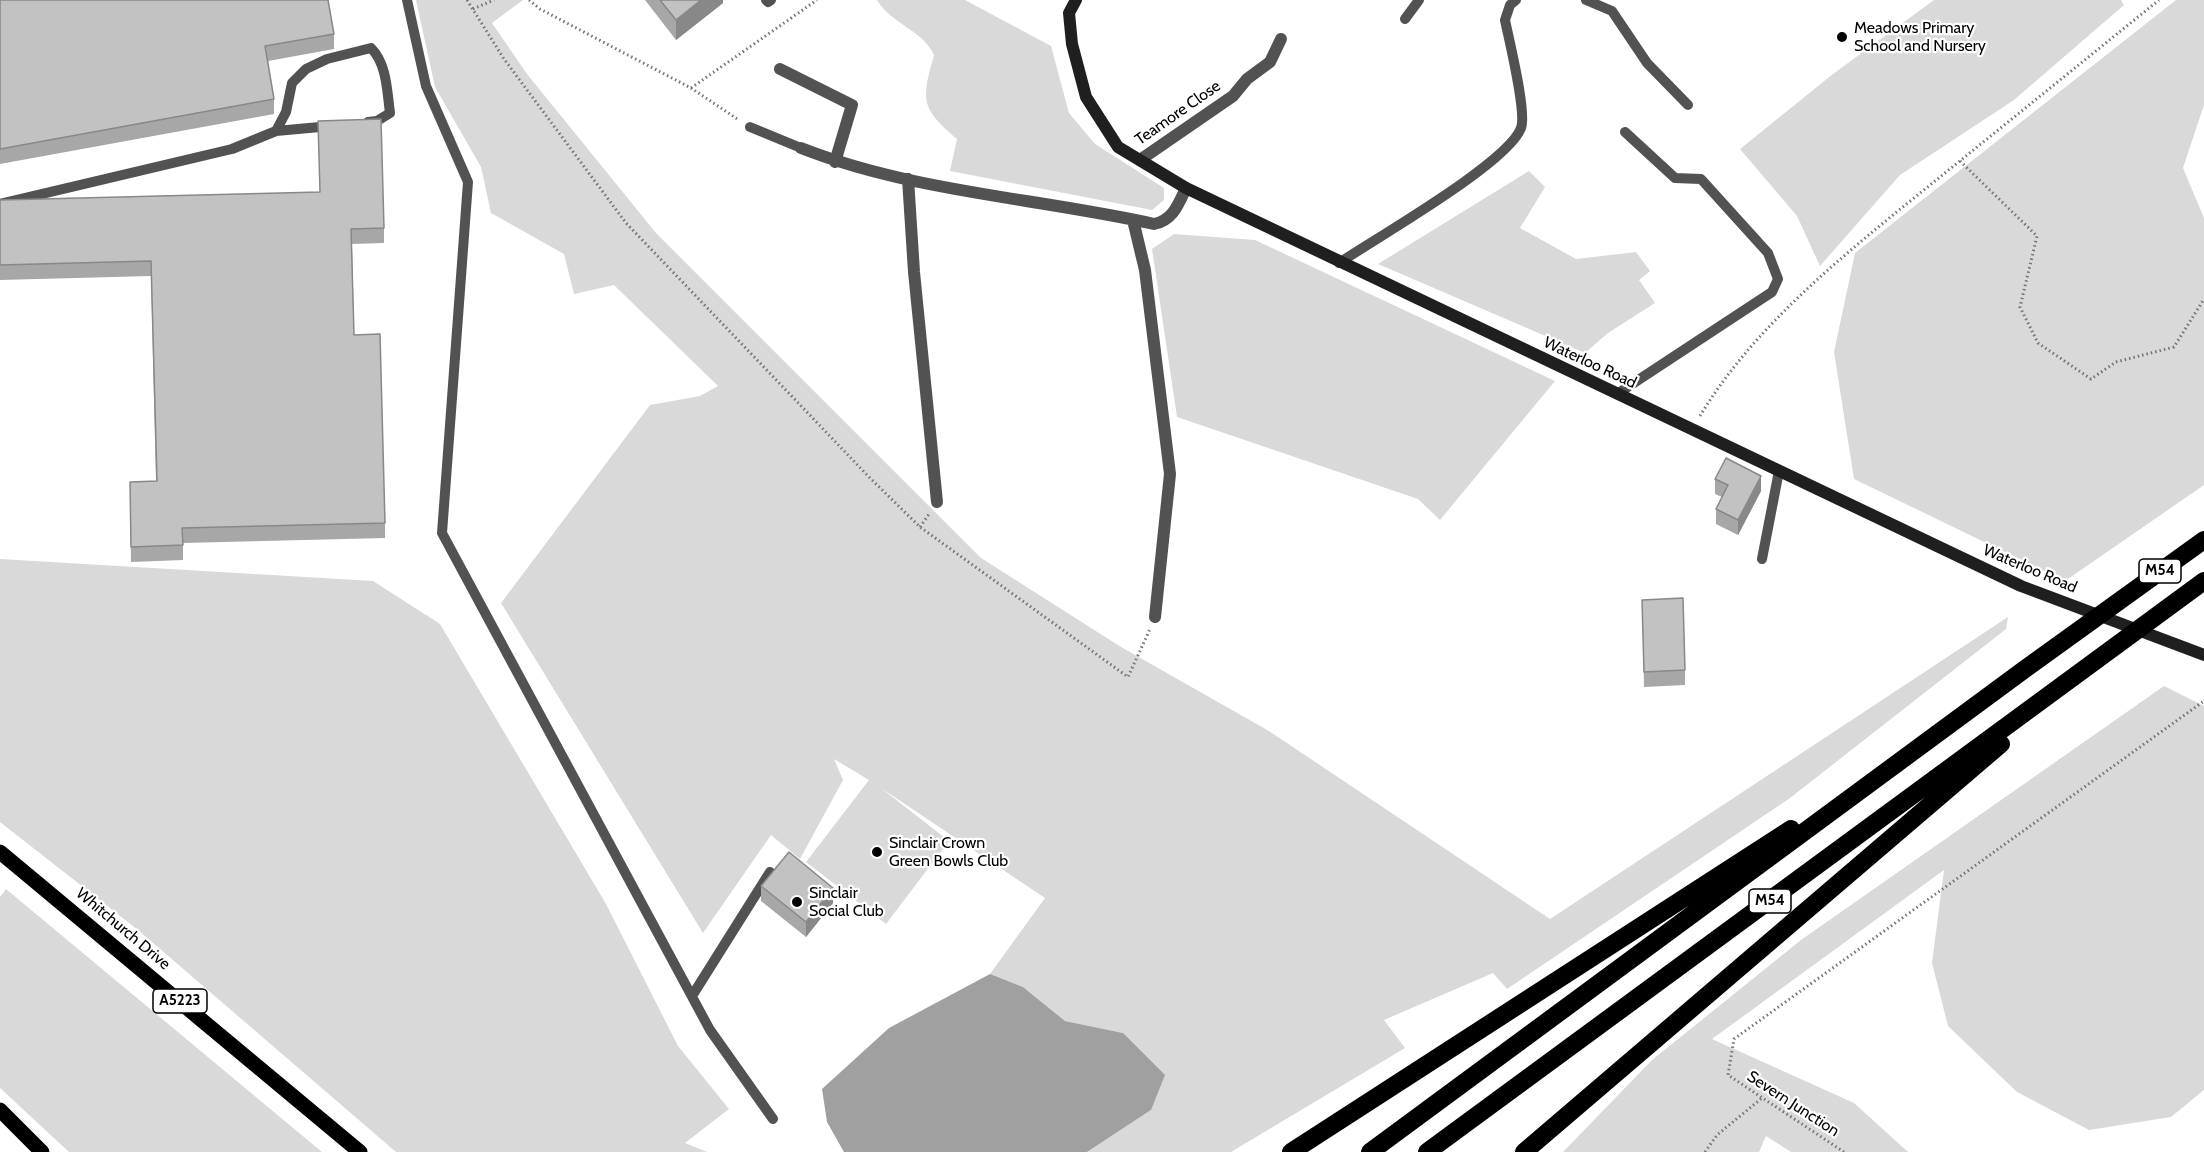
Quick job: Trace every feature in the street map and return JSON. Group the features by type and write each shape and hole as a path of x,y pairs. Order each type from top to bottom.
{"highway":[{"name":"M54","path":"1370,1152 2204,540"},
{"name":"M54","path":"1427,1152 2204,581"},
{"name":"M54","path":"1524,1152 2112,649"},
{"name":"M54","path":"1291,1152 1934,737"}],"main road":[{"name":"Whitchurch Drive","path":"0,852 360,1152"},
{"path":"2,1113 42,1152"}],"street":[{"name":"Waterloo Road","path":"1076,0 1069,13 1072,44 1086,97 1118,147 1186,189 2021,586 2204,655"},
{"name":"Teamore Close","path":"1140,160 1233,96 1247,79 1270,62 1281,39"},
{"path":"780,69 852,105 835,162"},
{"path":"801,148 835,162 908,179 1154,224 1165,222 1186,189"},
{"path":"908,179 914,272 937,502"},
{"path":"1133,219 1145,270 1170,474 1155,617"}],"lane":[{"path":"407,0 426,86 468,182 442,533 710,1030 773,1119"},
{"path":"1405,19 1419,0"},
{"path":"1339,263 1466,180 1511,146 1522,126 1505,20 1510,5 1516,0"},
{"path":"1586,0 1612,11 1647,63 1688,105"},
{"path":"0,204 232,149 276,131 377,121 390,113 386,78 378,56 370,48 327,59 306,69 292,83 286,112 276,131"},
{"path":"750,127 801,148"},
{"path":"1617,394 1772,292 1778,279 1768,252 1701,179 1675,178 1625,132"},
{"path":"1762,559 1779,471"},
{"path":"692,996 770,872"}],"path":[{"path":"467,0 504,58 626,223 920,528 1128,677 1155,617"},
{"path":"473,9 494,0"},
{"path":"529,0 540,9 691,88 750,127"},
{"path":"691,88 817,0"},
{"path":"1692,430 1716,391 1752,344 1857,244 2159,0"},
{"path":"1959,161 2037,236 2020,307 2038,343 2091,379 2116,362 2174,347 2204,299"},
{"name":"Severn Junction","path":"1844,1152 1728,1076 1734,1039 2204,702"},
{"path":"1705,1152 1717,1135 1762,1098"}],"shaded area":[{"path":"416,0 523,0 492,23 527,74 656,233 981,558 1121,647 1269,731 1550,919 2008,617 2006,629 1790,798 1507,989 1493,973 1384,1020 1405,1048 1231,1152 1087,1152 1151,1110 1123,1033 1065,1021 1023,987 990,974 1045,898 881,788 949,841 886,924 806,862 869,780 834,759 843,780 800,859 771,835 703,933 501,603 650,405 700,396 718,386 614,285 574,294 564,254 491,213 481,167 435,87"},
{"path":"877,0 965,0 1051,46 1069,113 1095,144 1164,188 1164,200 1152,210 950,171 957,139 936,119 927,103 927,83 934,55 922,39 891,15"},
{"path":"1934,0 2121,0 2124,5 2014,100 1900,175 1820,266 1797,216 1740,149 1833,74"},
{"path":"2176,0 2204,0 2204,105 2183,168 2204,218 2204,485 2065,581 1854,479 1834,352 1855,253"},
{"path":"1529,171 1545,187 1520,228 1576,259 1636,252 1650,271 1639,280 1655,303 1608,333 1585,353 1378,264"},
{"path":"1174,234 1255,240 1555,381 1440,520 1418,499 1177,417 1152,249"},
{"path":"0,559 373,581 440,624 606,904 678,1046 729,1109 685,1143 707,1152 396,1152 138,930 0,822"},
{"path":"2164,686 2204,706 2204,1090 2171,1117 2089,1130 2017,1092 1948,1026 1932,963 1944,870 1712,1039 1854,1103 1908,1152 1791,1152 1766,1136 1759,1152 1563,1152 1652,1060 1801,940"},
{"path":"6,889 322,1152 69,1152 0,1088 0,897"},
{"path":"990,974 1023,987 1065,1021 1123,1033 1165,1075 1151,1110 1087,1152 844,1152 827,1122 822,1089 889,1028"}],"building":[{"path":"0,0 328,0 334,34 265,46 274,99 0,149"},
{"path":"660,0 701,0 676,20"},
{"path":"381,119 384,228 351,229 354,335 380,334 385,523 182,528 183,545 131,547 130,482 157,481 151,261 0,265 0,200 320,192 318,121"},
{"path":"1726,458 1761,476 1738,520 1716,509 1728,485 1715,479"},
{"path":"1683,598 1685,670 1644,672 1642,600"},
{"name":"Sinclair Social Club","path":"789,852 833,888 806,922 761,886"}],"place":[{"name":"Meadows Primary School and Nursery","path":"1842,37"},
{"name":"Sinclair Crown Green Bowls Club","path":"877,852"},
{"name":"Sinclair Social Club","path":"797,902"}]}
